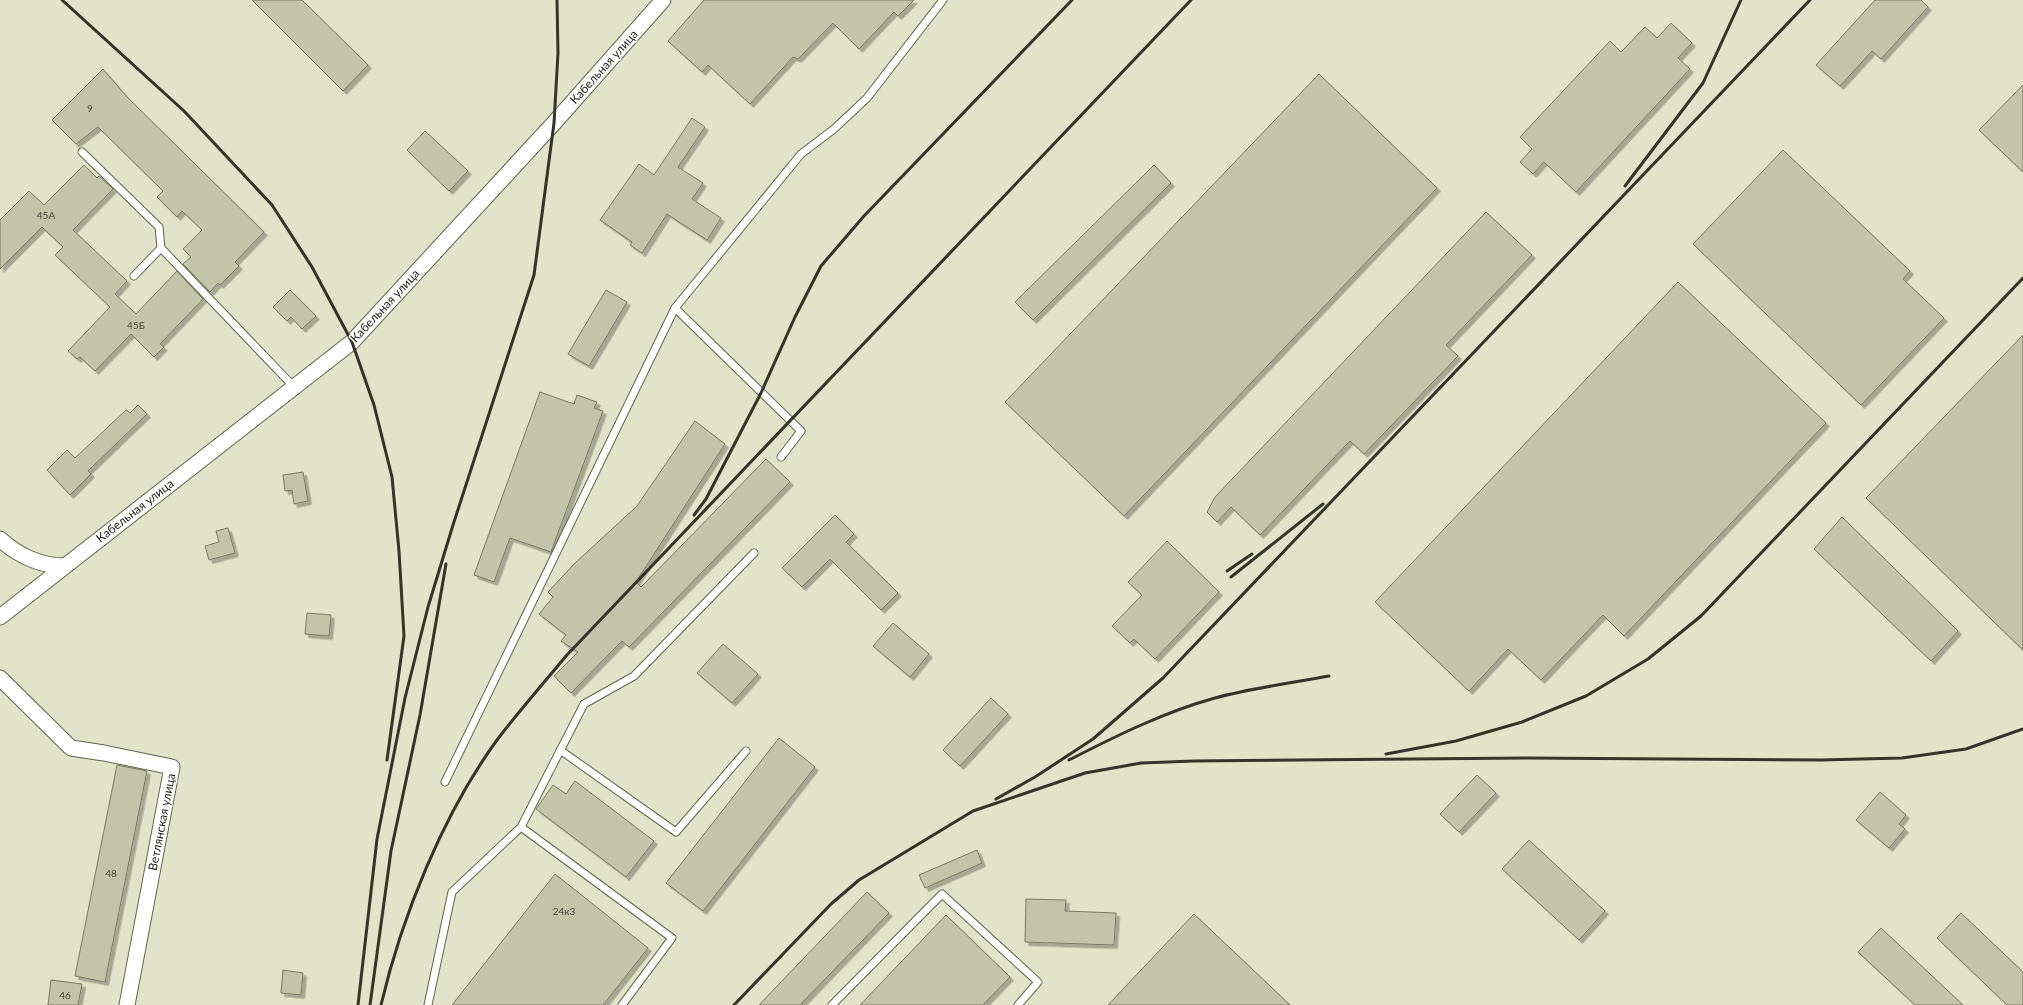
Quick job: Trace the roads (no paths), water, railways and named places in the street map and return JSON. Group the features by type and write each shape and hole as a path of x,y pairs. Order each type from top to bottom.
{"street":[{"name":"Кабельная улица","path":"0,617 352,342 554,123 663,0"},
{"path":"0,539 14,551 29,558 44,564 65,566"},
{"name":"Ветлянская улица","path":"0,678 71,748 172,767 127,1005"}],"lane":[{"path":"445,782 675,308 801,154 834,130 867,98 943,0"},
{"path":"82,152 159,227 162,248 295,388"},
{"path":"134,276 162,248"},
{"path":"675,308 801,432 781,457"},
{"path":"428,1005 452,892 521,827 584,704 634,676 754,553"},
{"path":"560,750 676,832 746,751"},
{"path":"521,827 672,938 622,1005"},
{"path":"832,1005 942,894 1038,982 1018,1005"}],"railway":[{"path":"62,0 184,111 272,205 312,267 352,342 374,405 392,477 399,551 404,636 387,760"},
{"path":"358,1005 377,839 405,698 428,607 453,525 534,275 554,123 558,53 557,0"},
{"path":"694,515 706,499 761,393 795,317 821,266 864,216 1072,0"},
{"path":"381,1005 400,936 427,867 459,800 477,769 497,740 566,656 1191,0"},
{"path":"1625,186 1703,83 1741,0"},
{"path":"996,799 1035,777 1093,739 1163,678 1810,0"},
{"path":"1386,754 1456,741 1522,722 1586,696 1648,659 1701,616 2023,278"},
{"path":"1231,577 1323,504"},
{"path":"1227,571 1252,554"},
{"path":"370,1005 391,851 420,715 446,564"},
{"path":"1069,760 1140,725 1177,710 1243,691 1329,676"},
{"path":"734,1005 831,904 859,880 973,811 1085,773 1141,763 1194,761 1526,758 1821,760 1902,758 1966,749 2023,729"}]}
